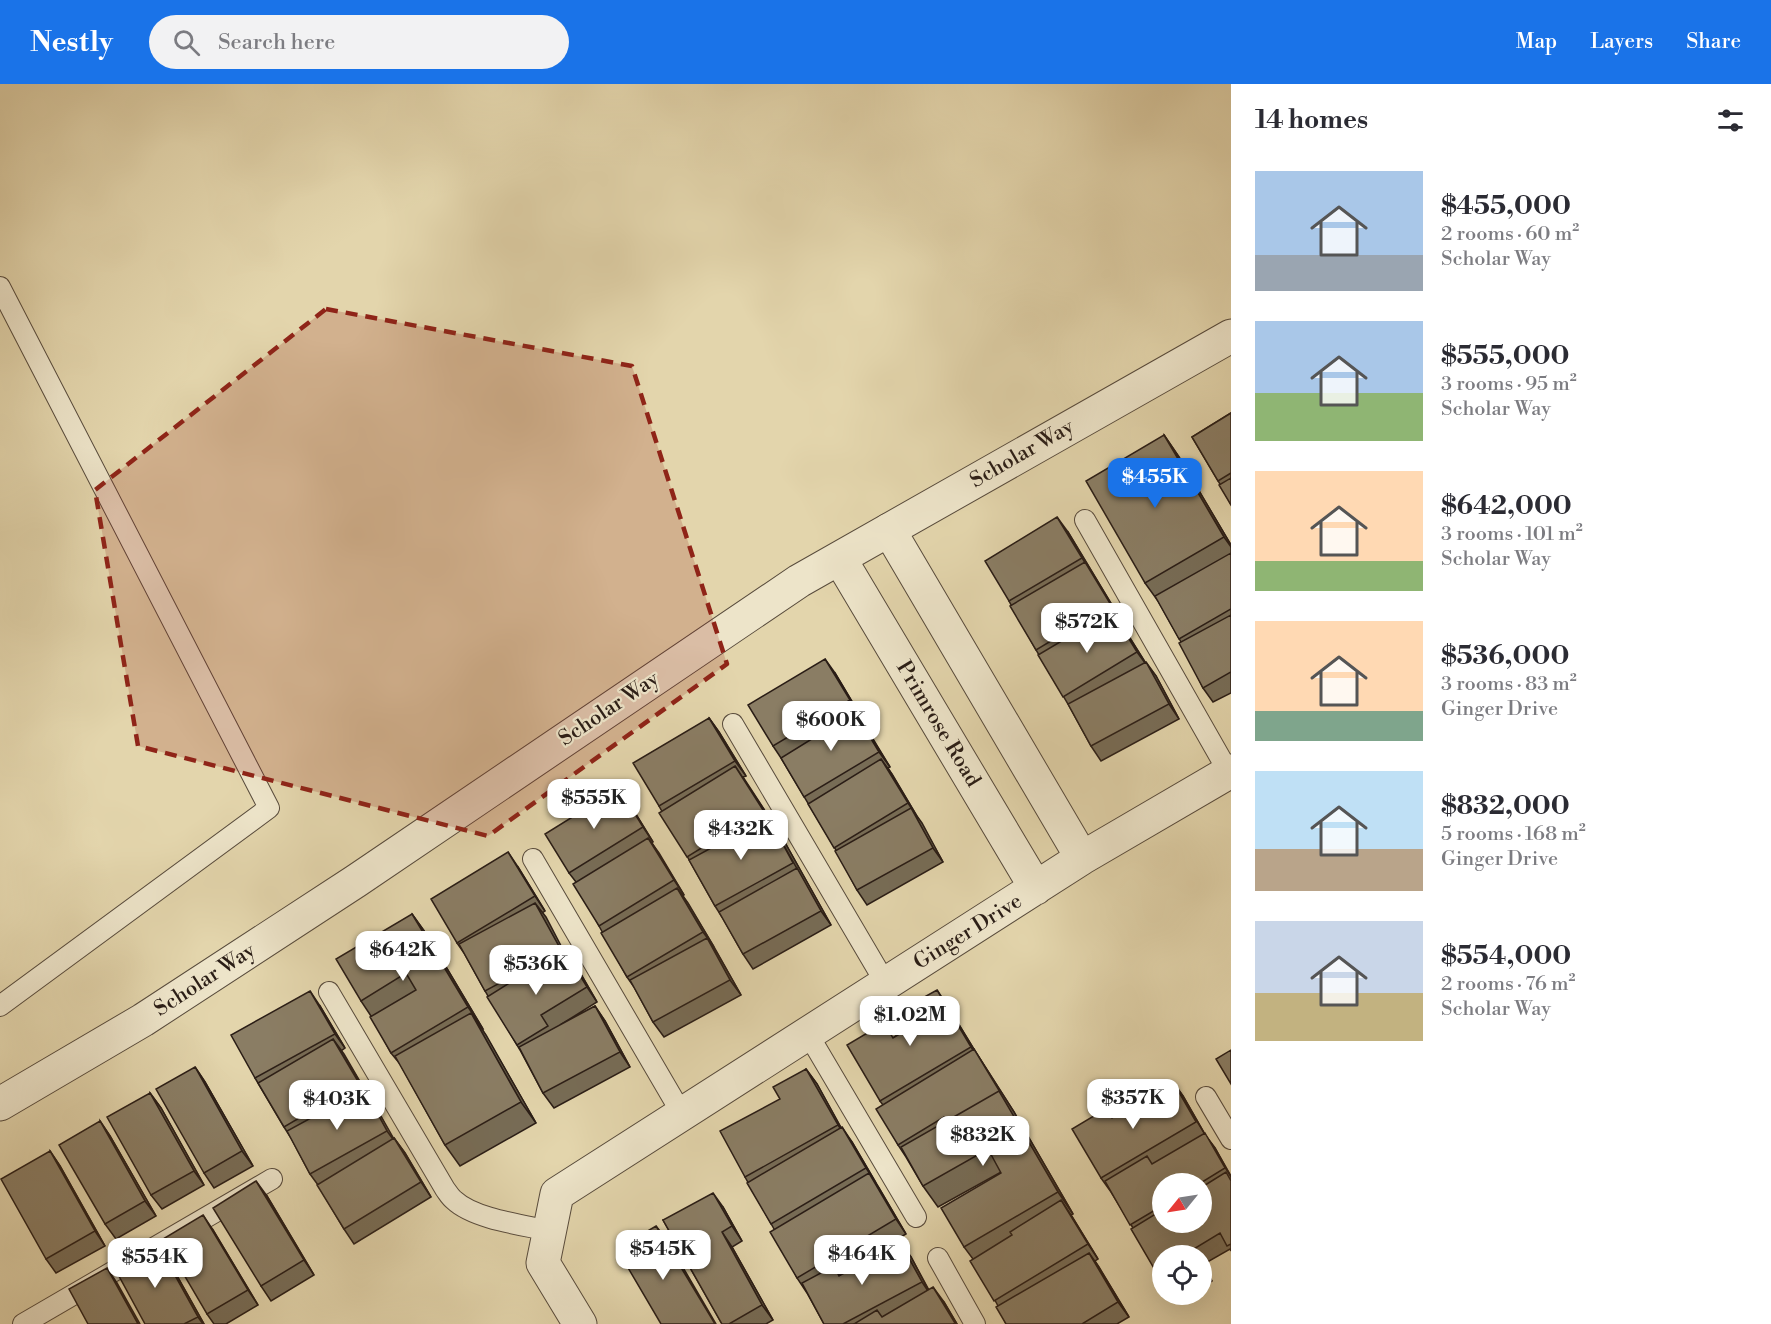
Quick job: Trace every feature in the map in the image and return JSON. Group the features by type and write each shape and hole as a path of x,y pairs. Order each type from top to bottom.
{"street":[{"name":"Scholar Way","path":"0,1104 153,1014 366,874 799,581 1231,336"},
{"path":"889,530 1082,858"},
{"name":"Primrose Road","path":"840,559 1036,888"},
{"name":"Ginger Drive","path":"550,1231 557,1194 1082,858 1230,772"},
{"path":"550,1231 543,1263 580,1324"}],"lane":[{"path":"0,287 269,808 0,1006"},
{"path":"1085,520 1230,772"},
{"path":"733,724 886,984"},
{"path":"533,859 682,1114"},
{"path":"329,992 454,1201 484,1215 550,1231"},
{"path":"808,1034 916,1218"},
{"path":"1206,1097 1231,1139"},
{"path":"23,1324 272,1179"},
{"path":"938,1258 975,1324"}],"highlighted area":[{"path":"326,309 632,366 727,664 488,836 138,746 95,490"}],"building":[{"path":"1231,413 1231,473 1218,481 1192,437"},
{"path":"1164,435 1224,537 1145,583 1086,481"},
{"path":"1231,478 1231,505 1219,485"},
{"path":"1057,517 1082,558 1009,601 985,561"},
{"path":"1231,553 1231,609 1179,639 1155,596"},
{"path":"1085,562 1111,605 1036,650 1010,606"},
{"path":"1112,611 1137,652 1063,697 1038,655"},
{"path":"1231,615 1231,672 1203,688 1179,643"},
{"path":"825,659 850,700 773,746 748,705"},
{"path":"1146,662 1169,704 1091,746 1068,704"},
{"path":"850,704 879,752 804,797 781,758 828,729 823,721"},
{"path":"709,718 735,761 659,806 633,763"},
{"path":"881,759 908,803 834,848 808,804"},
{"path":"735,766 763,810 687,857 659,813"},
{"path":"619,788 643,827 569,873 545,834"},
{"path":"911,808 933,848 857,890 835,851"},
{"path":"768,817 793,863 715,906 689,860"},
{"path":"648,838 674,880 599,926 573,884"},
{"path":"508,852 535,896 457,943 431,899"},
{"path":"797,868 821,911 743,954 719,912"},
{"path":"677,888 703,932 627,977 601,933"},
{"path":"535,903 561,950 485,991 459,944"},
{"path":"412,914 468,1007 391,1053 370,1017 416,990 406,973 361,1001 336,959"},
{"path":"707,938 730,980 653,1022 630,980"},
{"path":"564,949 587,987 541,1015 548,1026 517,1045 487,997"},
{"path":"937,990 971,1047 880,1101 847,1045 884,1023 893,1038 918,1023 908,1006"},
{"path":"310,991 335,1034 255,1078 231,1035"},
{"path":"595,1006 620,1052 543,1093 519,1047"},
{"path":"471,1013 521,1102 445,1145 395,1056"},
{"path":"333,1039 359,1083 284,1127 258,1083"},
{"path":"974,1049 1000,1092 947,1121 944,1117 898,1145 876,1109"},
{"path":"1231,1050 1231,1084 1216,1059"},
{"path":"195,1067 242,1151 204,1173 156,1089"},
{"path":"806,1069 838,1125 745,1177 720,1131 780,1099 773,1087"},
{"path":"1173,1082 1196,1122 1101,1178 1072,1129 1107,1108 1112,1118"},
{"path":"364,1089 387,1131 310,1174 287,1131"},
{"path":"999,1091 1058,1192 964,1247 941,1208 1001,1173 988,1149 923,1186 901,1147"},
{"path":"150,1093 194,1171 151,1195 107,1117"},
{"path":"100,1121 145,1201 105,1224 59,1145"},
{"path":"842,1127 866,1168 771,1224 747,1183"},
{"path":"1205,1133 1225,1168 1212,1176 1212,1173 1152,1173 1152,1212 1130,1225 1105,1181 1147,1156 1152,1164"},
{"path":"394,1138 421,1182 344,1229 317,1185"},
{"path":"50,1151 95,1231 46,1259 1,1179"},
{"path":"1226,1172 1231,1181 1231,1244 1227,1246 1220,1233 1200,1245 1152,1245 1152,1265 1131,1229 1152,1216 1152,1233 1212,1233 1212,1181"},
{"path":"869,1173 896,1219 797,1278 770,1232"},
{"path":"256,1181 304,1260 261,1286 213,1208"},
{"path":"713,1193 732,1226 722,1232 762,1305 729,1324 722,1324 663,1220"},
{"path":"1061,1200 1088,1244 994,1301 970,1261 1012,1235 1010,1232"},
{"path":"203,1215 248,1290 207,1314 163,1239"},
{"path":"656,1226 715,1324 661,1324 617,1249"},
{"path":"900,1242 922,1282 843,1324 824,1324 802,1283 834,1266 839,1276"},
{"path":"157,1243 198,1317 184,1324 145,1324 114,1267"},
{"path":"1089,1253 1118,1302 1082,1324 1006,1324 996,1307"},
{"path":"107,1268 138,1324 88,1324 69,1289"},
{"path":"933,1287 955,1323 854,1324 877,1310 882,1317"}]}
